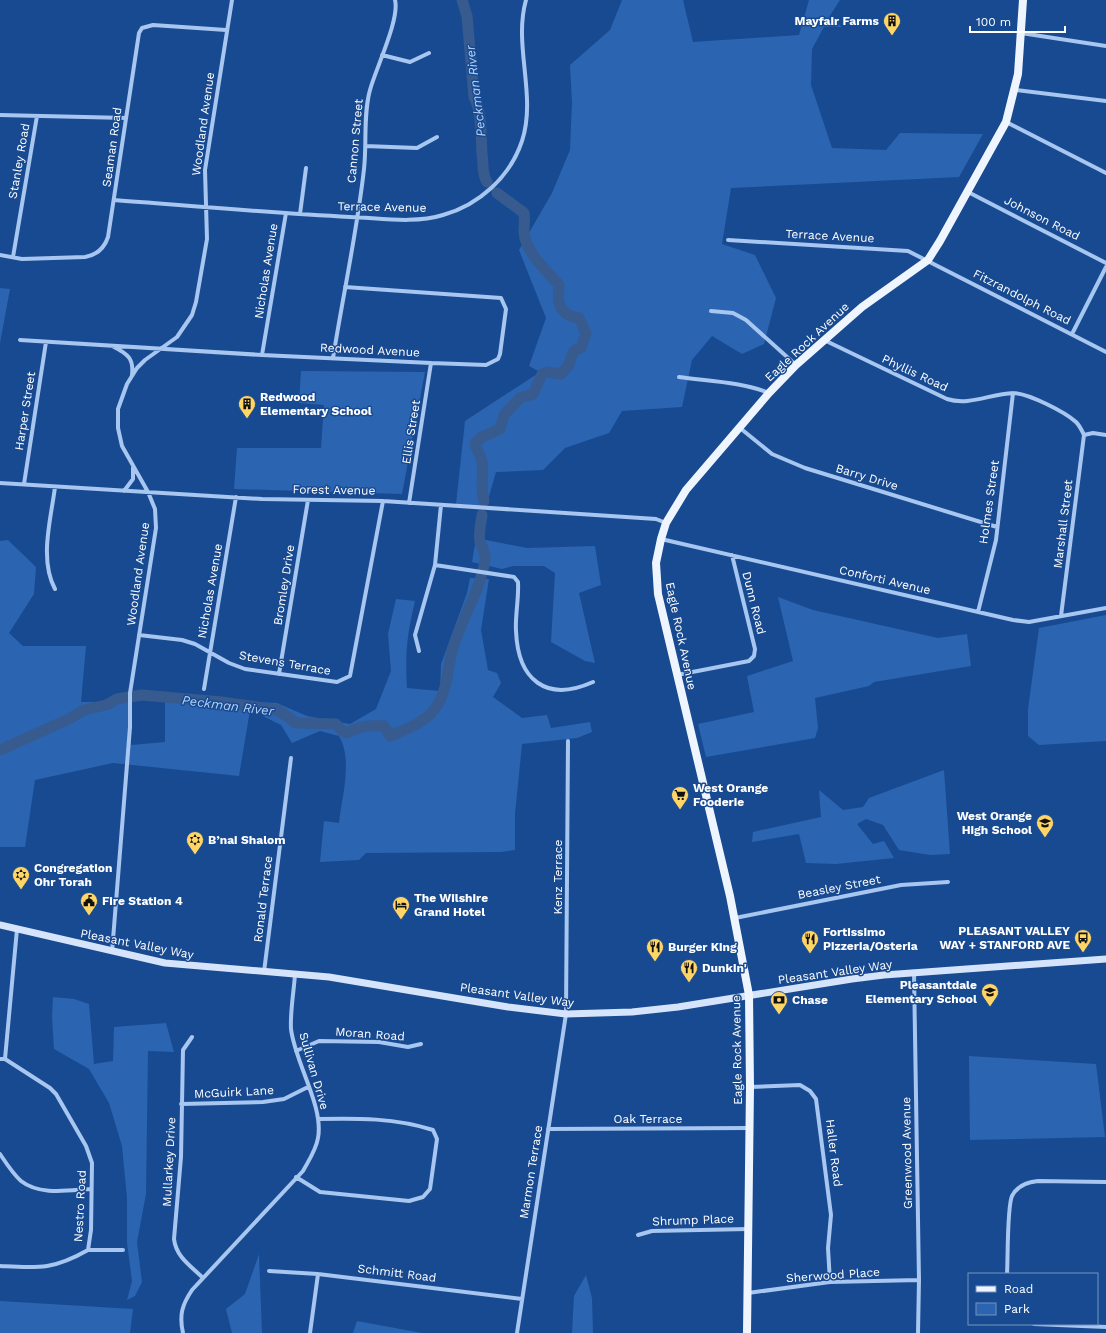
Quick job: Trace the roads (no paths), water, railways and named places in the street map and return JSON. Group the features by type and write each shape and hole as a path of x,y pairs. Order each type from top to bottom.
{"main road":[{"name":"Eagle Rock Avenue","path":"747,1333 750,1087 749,995 735,918 677,676 657,584 656,563 660,539 666,523 686,490 769,393 796,364 862,307 928,260 968,192 1006,122 1016,90 1023,0"},
{"name":"Pleasant Valley Way","path":"0,925 112,952 182,966 329,977 566,1014 632,1012 678,1007 852,979 1106,959"}],"street":[{"name":"Woodland Avenue","path":"112,952 130,727 130,693 156,528 155,509 148,492 122,446 118,423 120,401 132,376 145,360 177,337 192,316 207,239 207,207 204,183 205,170 226,30 232,0"},
{"name":"Cannon Street","path":"333,358 357,217 366,146 366,107 395,17 397,6 395,0"},
{"name":"Terrace Avenue","path":"114,200 300,214 413,219 442,216 455,211 478,199 505,173 519,148 527,117 523,34 526,0"},
{"name":"Seaman Road","path":"0,255 12,257 85,257 98,253 105,245 108,237 126,118 142,28 153,25 226,30"},
{"path":"1021,33 1106,46"},
{"path":"382,55 410,62 429,53"},
{"path":"1016,90 1106,101"},
{"path":"0,115 126,118"},
{"name":"Stanley Road","path":"12,257 37,116"},
{"path":"1006,122 1106,173"},
{"path":"366,146 417,148 437,137"},
{"path":"300,214 306,168"},
{"name":"Johnson Road","path":"968,192 1106,263"},
{"name":"Nicholas Avenue","path":"262,355 286,213"},
{"name":"Terrace Avenue","path":"728,240 908,251 928,260"},
{"name":"Fitzrandolph Road","path":"928,260 1106,352"},
{"path":"1072,334 1106,267"},
{"name":"Redwood Avenue","path":"20,340 262,355 431,363 486,364 492,363 498,359 506,309 501,298 345,286"},
{"path":"711,311 734,313 746,320 796,364"},
{"name":"Phyllis Road","path":"824,340 946,399 956,402 1013,393 1022,395 1047,405 1076,422 1084,435"},
{"name":"Harper Street","path":"24,484 46,342"},
{"path":"112,346 125,352 131,358 133,366 132,376"},
{"name":"Ellis Street","path":"410,503 431,363"},
{"path":"679,378 720,382 769,393"},
{"name":"Holmes Street","path":"978,612 996,540 1013,393"},
{"name":"Barry Drive","path":"740,428 772,454 805,468 997,527"},
{"path":"1084,435 1093,433 1106,435"},
{"name":"Marshall Street","path":"1061,616 1084,435"},
{"path":"124,490 133,479 133,467"},
{"name":"Forest Avenue","path":"0,483 236,498 383,501 656,519 666,523"},
{"path":"55,589 48,576 47,553 56,487"},
{"name":"Nicholas Avenue","path":"204,689 236,498"},
{"name":"Bromley Drive","path":"279,674 308,500"},
{"name":"Stevens Terrace","path":"139,635 182,640 195,644 229,663 245,669 337,682 350,676 383,501"},
{"path":"419,651 415,635 435,565 441,505"},
{"name":"Conforti Avenue","path":"660,539 978,612 1029,622 1106,608"},
{"name":"Dunn Road","path":"677,676 749,661 754,656 755,649 732,555"},
{"path":"435,565 511,575 518,582 516,616 517,644 524,669 532,680 550,690 563,691 578,689 593,682"},
{"name":"Kenz Terrace","path":"566,1014 568,741"},
{"name":"Ronald Terrace","path":"264,972 291,758"},
{"name":"Beasley Street","path":"735,918 901,885 948,882"},
{"path":"0,1059 5,1059 17,929"},
{"name":"Greenwood Avenue","path":"914,973 919,1280 918,1333"},
{"name":"Sullivan Drive","path":"203,1278 296,1177 310,1159 315,1148 318,1137 318,1120 296,1051 291,1027 295,974"},
{"name":"Marmon Terrace","path":"517,1333 566,1014"},
{"name":"Mullarkey Drive","path":"192,1038 183,1050 181,1157 175,1248 179,1255 203,1278"},
{"name":"Moran Road","path":"296,1051 319,1041 379,1042 408,1047 421,1044"},
{"name":"Nestro Road","path":"0,1266 38,1268 55,1266 68,1261 88,1250 91,1230 92,1163 86,1146 56,1094 50,1088 5,1059"},
{"name":"Haller Road","path":"750,1087 800,1085 810,1091 816,1099 830,1208 828,1248 830,1282"},
{"name":"McGuirk Lane","path":"181,1104 263,1102 284,1099 308,1087"},
{"path":"296,1177 320,1192 409,1201 423,1197 430,1189 437,1139 433,1130 418,1125 361,1118 318,1120"},
{"name":"Oak Terrace","path":"548,1129 749,1128"},
{"path":"0,1154 22,1182 35,1188 51,1190 91,1189"},
{"path":"1007,1273 1010,1201 1020,1187 1030,1182 1038,1181 1106,1182"},
{"name":"Shrump Place","path":"638,1235 652,1231 748,1229"},
{"path":"88,1250 123,1250"},
{"name":"Schmitt Road","path":"269,1270 318,1274 522,1299"},
{"path":"310,1333 318,1274"},
{"path":"183,1333 181,1311 184,1301 203,1278"},
{"name":"Sherwood Place","path":"748,1293 830,1282 919,1280"},
{"path":"1058,1325 1106,1327"}],"waterway":[{"name":"Peckman River","path":"462,0 467,16 474,97 480,117 483,171 487,182"},
{"name":"Peckman River","path":"484,501 482,491 482,461 475,443 482,437 500,429 504,415 520,398 533,394 542,374 547,372 561,374 569,365 575,350 581,348 586,333 579,318 569,315 561,308 558,297 559,285 537,261 528,247 524,232 524,213 497,193"},
{"name":"Peckman River","path":"0,750 69,719 84,710 106,705 117,699 142,695 221,702 278,710 296,723 336,724 341,730 347,733 365,726 384,726 390,736 414,726 430,715 442,697 451,655 459,631 479,584 485,560 479,539 482,515"}],"place":[{"name":"Mayfair Farms","path":"892,36"},
{"name":"Redwood Elementary School","path":"247,419"},
{"name":"West Orange Fooderie","path":"680,810"},
{"name":"West Orange High School","path":"1045,838"},
{"name":"B’nai Shalom","path":"195,855"},
{"name":"Congregation Ohr Torah","path":"21,890"},
{"name":"Fire Station 4","path":"89,916"},
{"name":"The Wilshire Grand Hotel","path":"401,920"},
{"name":"PLEASANT VALLEY WAY + STANFORD AVE","path":"1083,953"},
{"name":"Fortissimo Pizzeria/Osteria","path":"810,954"},
{"name":"Burger King","path":"655,962"},
{"name":"Dunkin'","path":"689,983"},
{"name":"Pleasantdale Elementary School","path":"990,1007"},
{"name":"Chase","path":"779,1015"}]}
